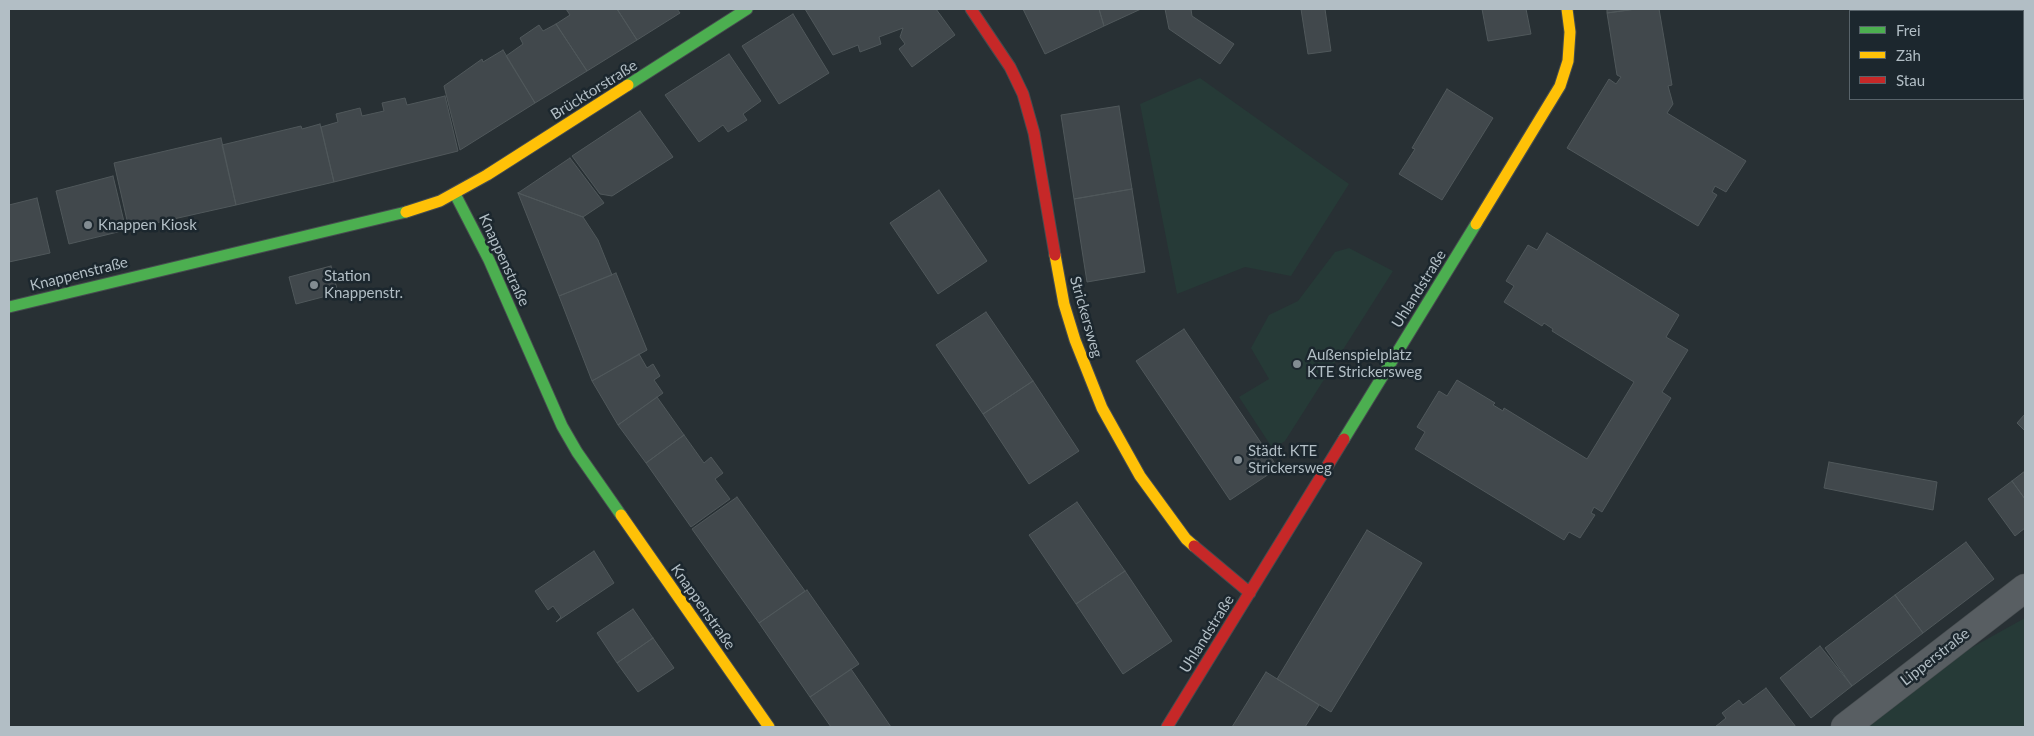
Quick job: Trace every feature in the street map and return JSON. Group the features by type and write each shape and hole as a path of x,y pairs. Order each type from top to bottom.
{"street":[{"name":"Brücktorstraße","path":"455,194 620,92 747,9"},
{"name":"Strickersweg","path":"971,9 1010,67 1023,94 1032,126 1066,312 1102,408 1140,476 1186,539 1250,593"},
{"name":"Uhlandstraße","path":"1167,727 1552,101 1560,86 1568,61 1570,32 1567,9"},
{"name":"Knappenstraße","path":"9,306 412,211 455,194 481,243 533,363 562,426 577,452 769,727"},
{"name":"Lipperstraße","path":"1845,727 2025,588"}],"green space":[{"path":"1200,78 1349,184 1291,276 1245,267 1177,294 1140,104"},
{"name":"Außenspielplatz KTE Strickersweg","path":"1349,248 1393,271 1285,441 1273,449 1239,397 1269,379 1251,348 1269,315 1298,301 1335,252"},
{"path":"2025,618 2025,727 1845,727 1879,699"}],"building":[{"path":"566,9 617,9 637,40 587,71 556,24 570,15"},
{"path":"617,9 677,9 680,13 637,40"},
{"path":"805,9 936,9 955,35 912,67 899,49 905,44 900,37 903,28 879,37 881,44 860,52 858,45 833,55"},
{"path":"1023,9 1099,9 1104,26 1045,54"},
{"path":"1099,9 1141,9 1104,26"},
{"path":"1165,9 1191,9 1192,16 1234,44 1220,64 1169,29"},
{"path":"1301,9 1325,9 1331,51 1308,54"},
{"path":"1482,9 1526,9 1531,34 1488,41"},
{"path":"1607,9 1636,9 1607,13"},
{"path":"1636,9 1659,9 1672,85 1668,86 1673,104 1667,113 1746,161 1726,192 1715,186 1712,192 1717,195 1698,226 1567,148 1609,79 1616,84 1621,77 1617,75 1607,13"},
{"path":"793,14 829,73 779,104 742,46"},
{"path":"556,24 587,71 535,103 506,56 523,44 520,38 539,25 543,31"},
{"path":"503,50 535,103 460,150 444,86 482,59 483,62"},
{"path":"729,54 761,101 743,114 747,120 728,132 723,125 699,142 665,95"},
{"path":"1447,89 1493,118 1442,200 1399,174 1415,149 1412,148"},
{"path":"445,96 458,151 334,182 321,127 338,122 336,114 360,108 362,116 384,111 382,103 405,98 407,105"},
{"path":"1119,106 1132,189 1074,199 1061,115"},
{"path":"640,111 673,157 612,196 600,194 572,156"},
{"path":"320,124 334,182 236,205 222,145 301,126 302,129"},
{"path":"221,138 236,205 129,229 114,163"},
{"path":"570,158 604,203 583,217 518,193"},
{"path":"113,176 126,230 69,244 56,191"},
{"path":"1132,189 1145,272 1087,282 1074,199"},
{"path":"939,190 987,261 938,294 890,223"},
{"path":"518,193 583,217 598,240 612,275 559,296"},
{"path":"37,198 50,253 9,262 9,205"},
{"path":"1547,233 1679,315 1666,337 1688,350 1662,392 1671,398 1602,512 1594,507 1591,513 1595,515 1580,538 1569,532 1564,540 1415,449 1425,432 1417,427 1439,391 1447,396 1457,380 1495,403 1493,405 1503,411 1504,408 1587,459 1634,382 1552,331 1553,329 1544,323 1542,326 1504,302 1514,286 1506,281 1528,245 1537,250"},
{"name":"Station Knappenstr.","path":"331,266 338,293 296,304 289,277"},
{"path":"616,273 647,350 592,381 559,296"},
{"path":"986,312 1033,381 983,414 936,345"},
{"path":"1184,329 1278,468 1230,500 1136,361"},
{"path":"639,354 647,368 653,364 660,376 654,380 663,393 618,425 592,381"},
{"path":"1033,381 1079,451 1029,484 983,414"},
{"path":"657,397 684,435 646,463 618,425"},
{"path":"2025,414 2025,431 2017,423"},
{"path":"684,435 704,463 711,457 723,473 715,479 730,499 691,527 646,463"},
{"path":"1829,462 1937,482 1933,510 1824,488"},
{"path":"2025,471 2025,499 2012,481"},
{"path":"2012,481 2025,499 2025,528 2015,536 1988,499"},
{"path":"737,497 805,591 759,623 692,529"},
{"path":"1077,502 1125,571 1076,604 1029,535"},
{"path":"1367,530 1422,563 1331,712 1277,679"},
{"path":"1966,542 1994,579 1923,633 1895,595"},
{"path":"594,551 614,583 556,622 561,617 553,606 548,610 535,591"},
{"path":"1125,571 1172,641 1123,674 1076,604"},
{"path":"807,590 859,664 810,697 759,623"},
{"path":"1895,595 1923,633 1852,686 1825,648"},
{"path":"633,609 653,638 617,663 597,633"},
{"path":"653,638 674,668 638,692 617,663"},
{"path":"1820,646 1852,686 1811,718 1780,678"},
{"path":"851,669 891,727 831,727 810,697"},
{"path":"1266,672 1319,705 1305,727 1232,727"},
{"path":"1766,688 1796,727 1715,727 1726,718 1722,713 1739,700 1743,705"}],"traffic: fast":[{"path":"628,85 747,9"},
{"path":"455,194 489,260 562,426 577,452 621,515"},
{"path":"9,307 406,212"},
{"path":"1344,439 1476,224"}],"traffic: slow":[{"path":"1476,224 1560,86 1568,61 1570,32 1567,9"},
{"path":"406,212 440,201 487,175 628,85"},
{"path":"1055,255 1064,304 1075,340 1102,408 1140,476 1186,539 1194,546"},
{"path":"621,515 769,727"}],"traffic: jam":[{"path":"971,9 1010,67 1023,94 1034,133 1055,255"},
{"path":"1167,727 1344,439"},
{"path":"1194,546 1250,593"}],"place":[{"name":"Knappen Kiosk","path":"88,225"},
{"name":"Station Knappenstr.","path":"314,285"},
{"name":"Außenspielplatz KTE Strickersweg","path":"1297,364"},
{"name":"Städt. KTE Strickersweg","path":"1238,460"}]}
